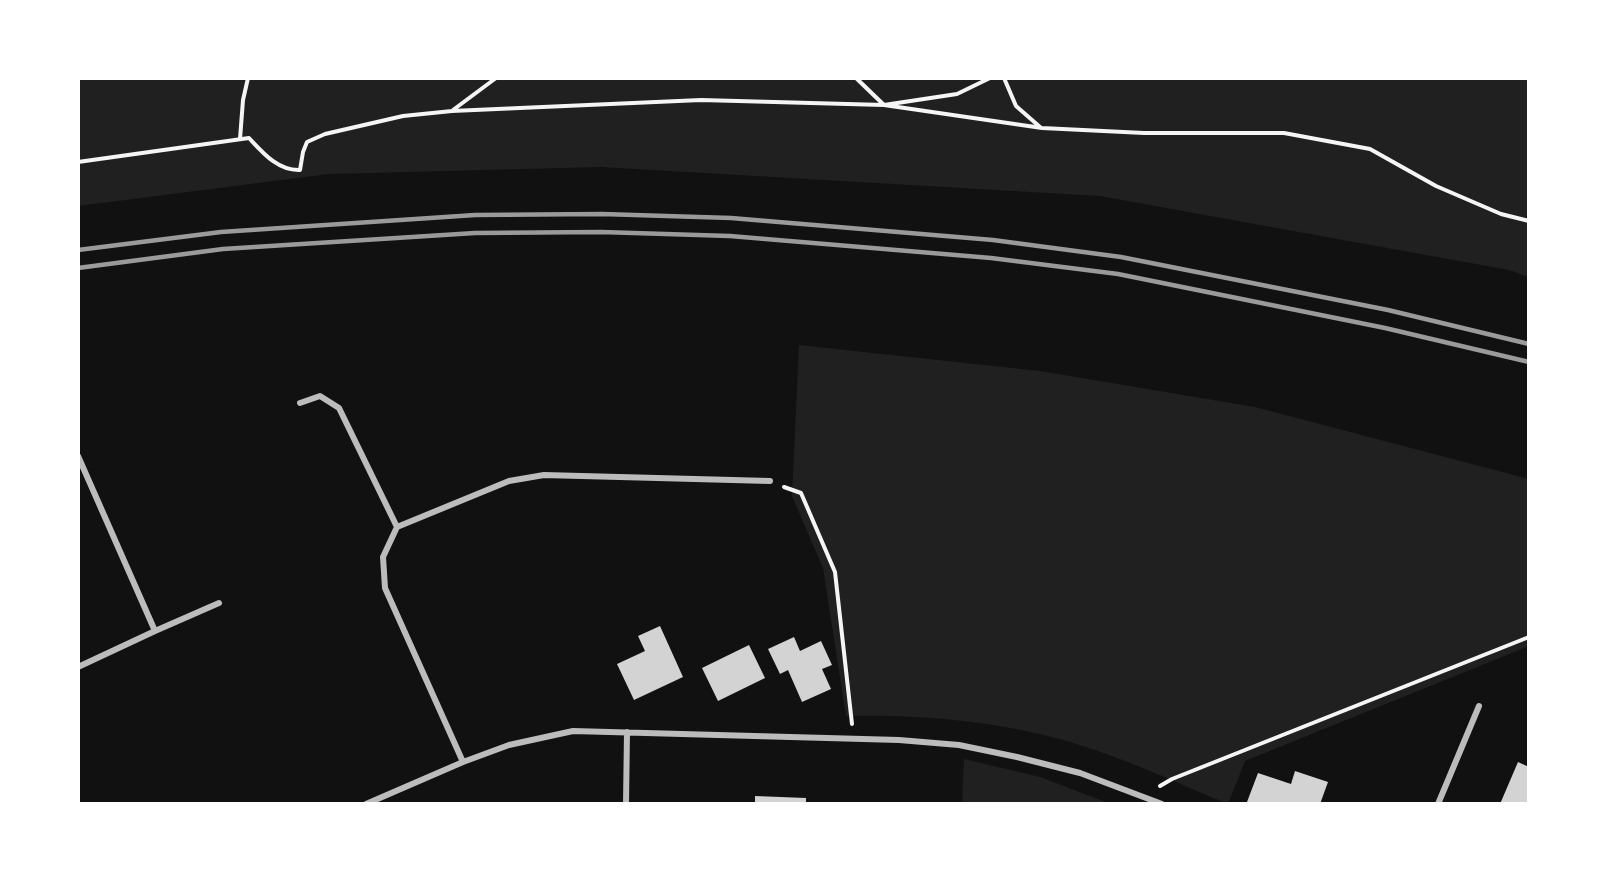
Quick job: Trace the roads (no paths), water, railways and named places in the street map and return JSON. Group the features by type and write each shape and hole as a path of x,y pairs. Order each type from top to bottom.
{"street":[{"path":"300,403 320,396 339,408 397,527"},
{"path":"78,456 154,631"},
{"path":"464,762 386,588 383,557 397,527 509,481 544,476 770,481"},
{"path":"78,667 219,603"},
{"path":"1438,804 1479,705"},
{"path":"366,804 508,745 573,731 899,740 959,745 1080,773 1162,804"},
{"path":"626,804 627,732"}],"railway":[{"path":"78,250 221,232 475,215 602,214 731,218 993,240 1121,257 1388,310 1529,344"},
{"path":"78,268 223,249 475,233 601,232 730,236 991,258 1118,274 1385,328 1529,362"}]}
